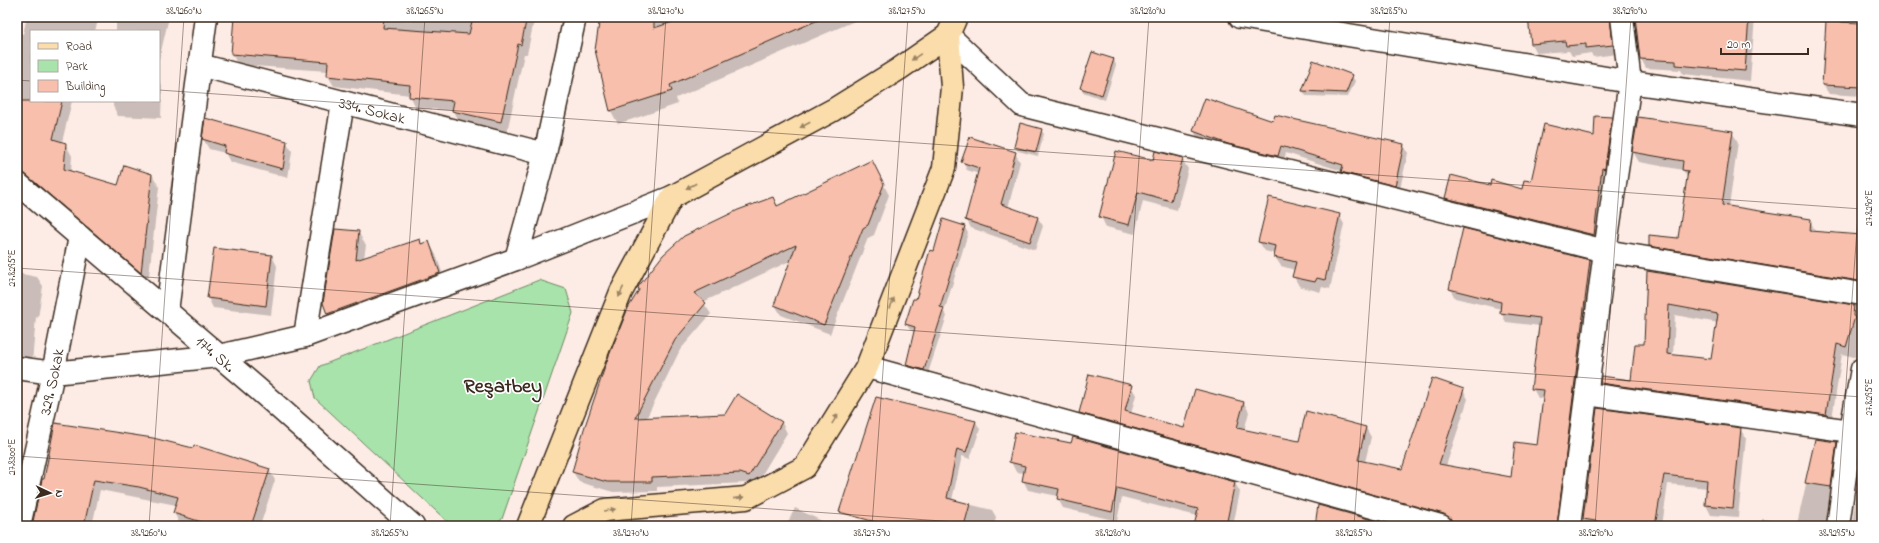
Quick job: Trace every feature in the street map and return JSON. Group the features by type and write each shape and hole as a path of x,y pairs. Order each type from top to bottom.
{"main road":[{"path":"528,526 621,292 672,197 833,110 899,70 952,26"},
{"path":"574,526 606,510 746,498 805,467 867,367 944,168 952,87 952,26"}],"street":[{"path":"167,311 206,17"},
{"path":"516,259 545,154 575,17"},
{"path":"1240,17 1630,82 1862,116"},
{"path":"1569,526 1605,251 1630,82 1622,17"},
{"path":"952,26 1022,105 1605,251 1862,294"},
{"name":"334. Sokak","path":"199,65 545,154"},
{"path":"305,336 343,102"},
{"name":"174. Sk.","path":"17,183 219,356 413,526"},
{"path":"17,368 53,373 219,356 305,336 516,259 672,197"},
{"name":"329. Sokak","path":"19,526 53,373 80,237"},
{"path":"867,367 1441,526"},
{"path":"1838,526 1851,431 1861,376"},
{"path":"1587,394 1851,431"}],"green space":[{"path":"539,280 566,289 573,313 502,519 494,526 452,526 315,398 311,381 320,366"}],"building":[{"path":"234,17 384,17 383,28 469,34 473,17 527,17 521,45 518,44 501,122 452,111 454,101 409,97 410,85 327,76 328,62 231,54"},
{"path":"600,17 654,17 654,28 688,17 825,17 670,85 672,91 610,111 595,50"},
{"path":"1528,17 1610,17 1613,45 1586,48 1586,44 1566,46 1565,41 1531,44"},
{"path":"1635,17 1749,17 1745,71 1676,65 1676,61 1640,59"},
{"path":"1826,21 1862,23 1862,87 1822,85"},
{"path":"1092,52 1114,59 1102,95 1080,88"},
{"path":"1313,60 1353,75 1346,93 1302,91"},
{"path":"1205,98 1273,121 1275,115 1404,144 1395,186 1341,172 1343,165 1281,146 1278,156 1228,144 1193,131"},
{"path":"17,101 30,101 62,102 53,139 66,143 64,169 118,185 124,165 152,174 141,273 25,174 17,171"},
{"path":"1595,116 1612,117 1605,169 1602,168 1594,235 1445,198 1451,175 1490,185 1491,180 1522,189 1524,180 1531,181 1544,124 1594,136"},
{"path":"1638,117 1733,131 1722,205 1811,219 1810,231 1862,235 1862,261 1859,281 1649,246 1649,235 1678,238 1688,171 1682,170 1683,161 1632,152"},
{"path":"205,118 287,141 283,169 224,153 225,146 202,139"},
{"path":"1020,123 1042,129 1036,152 1014,147"},
{"path":"970,137 1016,152 1001,204 1038,217 1030,242 965,220 979,168 961,162"},
{"path":"1116,151 1153,160 1155,151 1183,158 1171,201 1138,192 1129,225 1099,217"},
{"path":"872,160 884,184 868,225 863,228 824,325 774,305 796,245 694,293 706,303 675,340 635,418 725,414 737,394 782,422 749,476 740,473 652,477 652,482 607,482 572,472 584,429 608,358 628,308 639,290 638,287 663,255 684,236 738,210 773,197 777,206"},
{"path":"1269,197 1340,214 1325,280 1317,278 1315,282 1292,277 1296,262 1274,257 1276,246 1258,242"},
{"path":"943,219 965,226 940,307 944,308 924,370 906,365 915,327 905,324 913,299 916,299 930,250 934,251"},
{"path":"1463,228 1590,260 1557,526 1453,526 1450,518 1444,514 1079,413 1089,374 1132,385 1125,411 1184,428 1195,389 1244,402 1237,428 1299,441 1306,411 1366,427 1358,460 1402,469 1432,378 1464,389 1439,464 1511,477 1515,442 1537,445 1544,390 1531,389 1540,318 1500,313 1501,302 1449,289"},
{"path":"335,229 359,231 356,260 420,239 421,244 429,241 440,273 327,314 323,303"},
{"path":"214,248 272,255 266,306 207,298"},
{"path":"1647,271 1854,305 1853,316 1855,317 1846,347 1837,344 1826,415 1600,383 1601,376 1631,380 1635,344 1644,344","holes":["1669,305 1718,314 1711,359 1667,354"]},
{"path":"876,397 976,421 966,452 957,449 947,498 970,504 964,526 890,526 839,512"},
{"path":"1597,408 1741,428 1733,508 1705,505 1707,480 1664,475 1655,526 1625,526 1583,519"},
{"path":"55,423 153,438 193,448 194,445 270,469 251,526 214,526 173,513 178,497 139,487 94,480 84,526 32,526 42,479 44,479"},
{"path":"1015,432 1071,443 1073,437 1235,482 1226,526 1194,526 1198,509 1117,488 1112,512 1057,499 1059,489 1022,481 1025,466 1009,462"},
{"path":"1815,439 1837,442 1831,487 1805,483"},
{"path":"1862,443 1862,492 1855,491"},
{"path":"1318,505 1394,526 1315,526"}],"district":[{"name":"Reşatbey","path":"503,385"}]}
